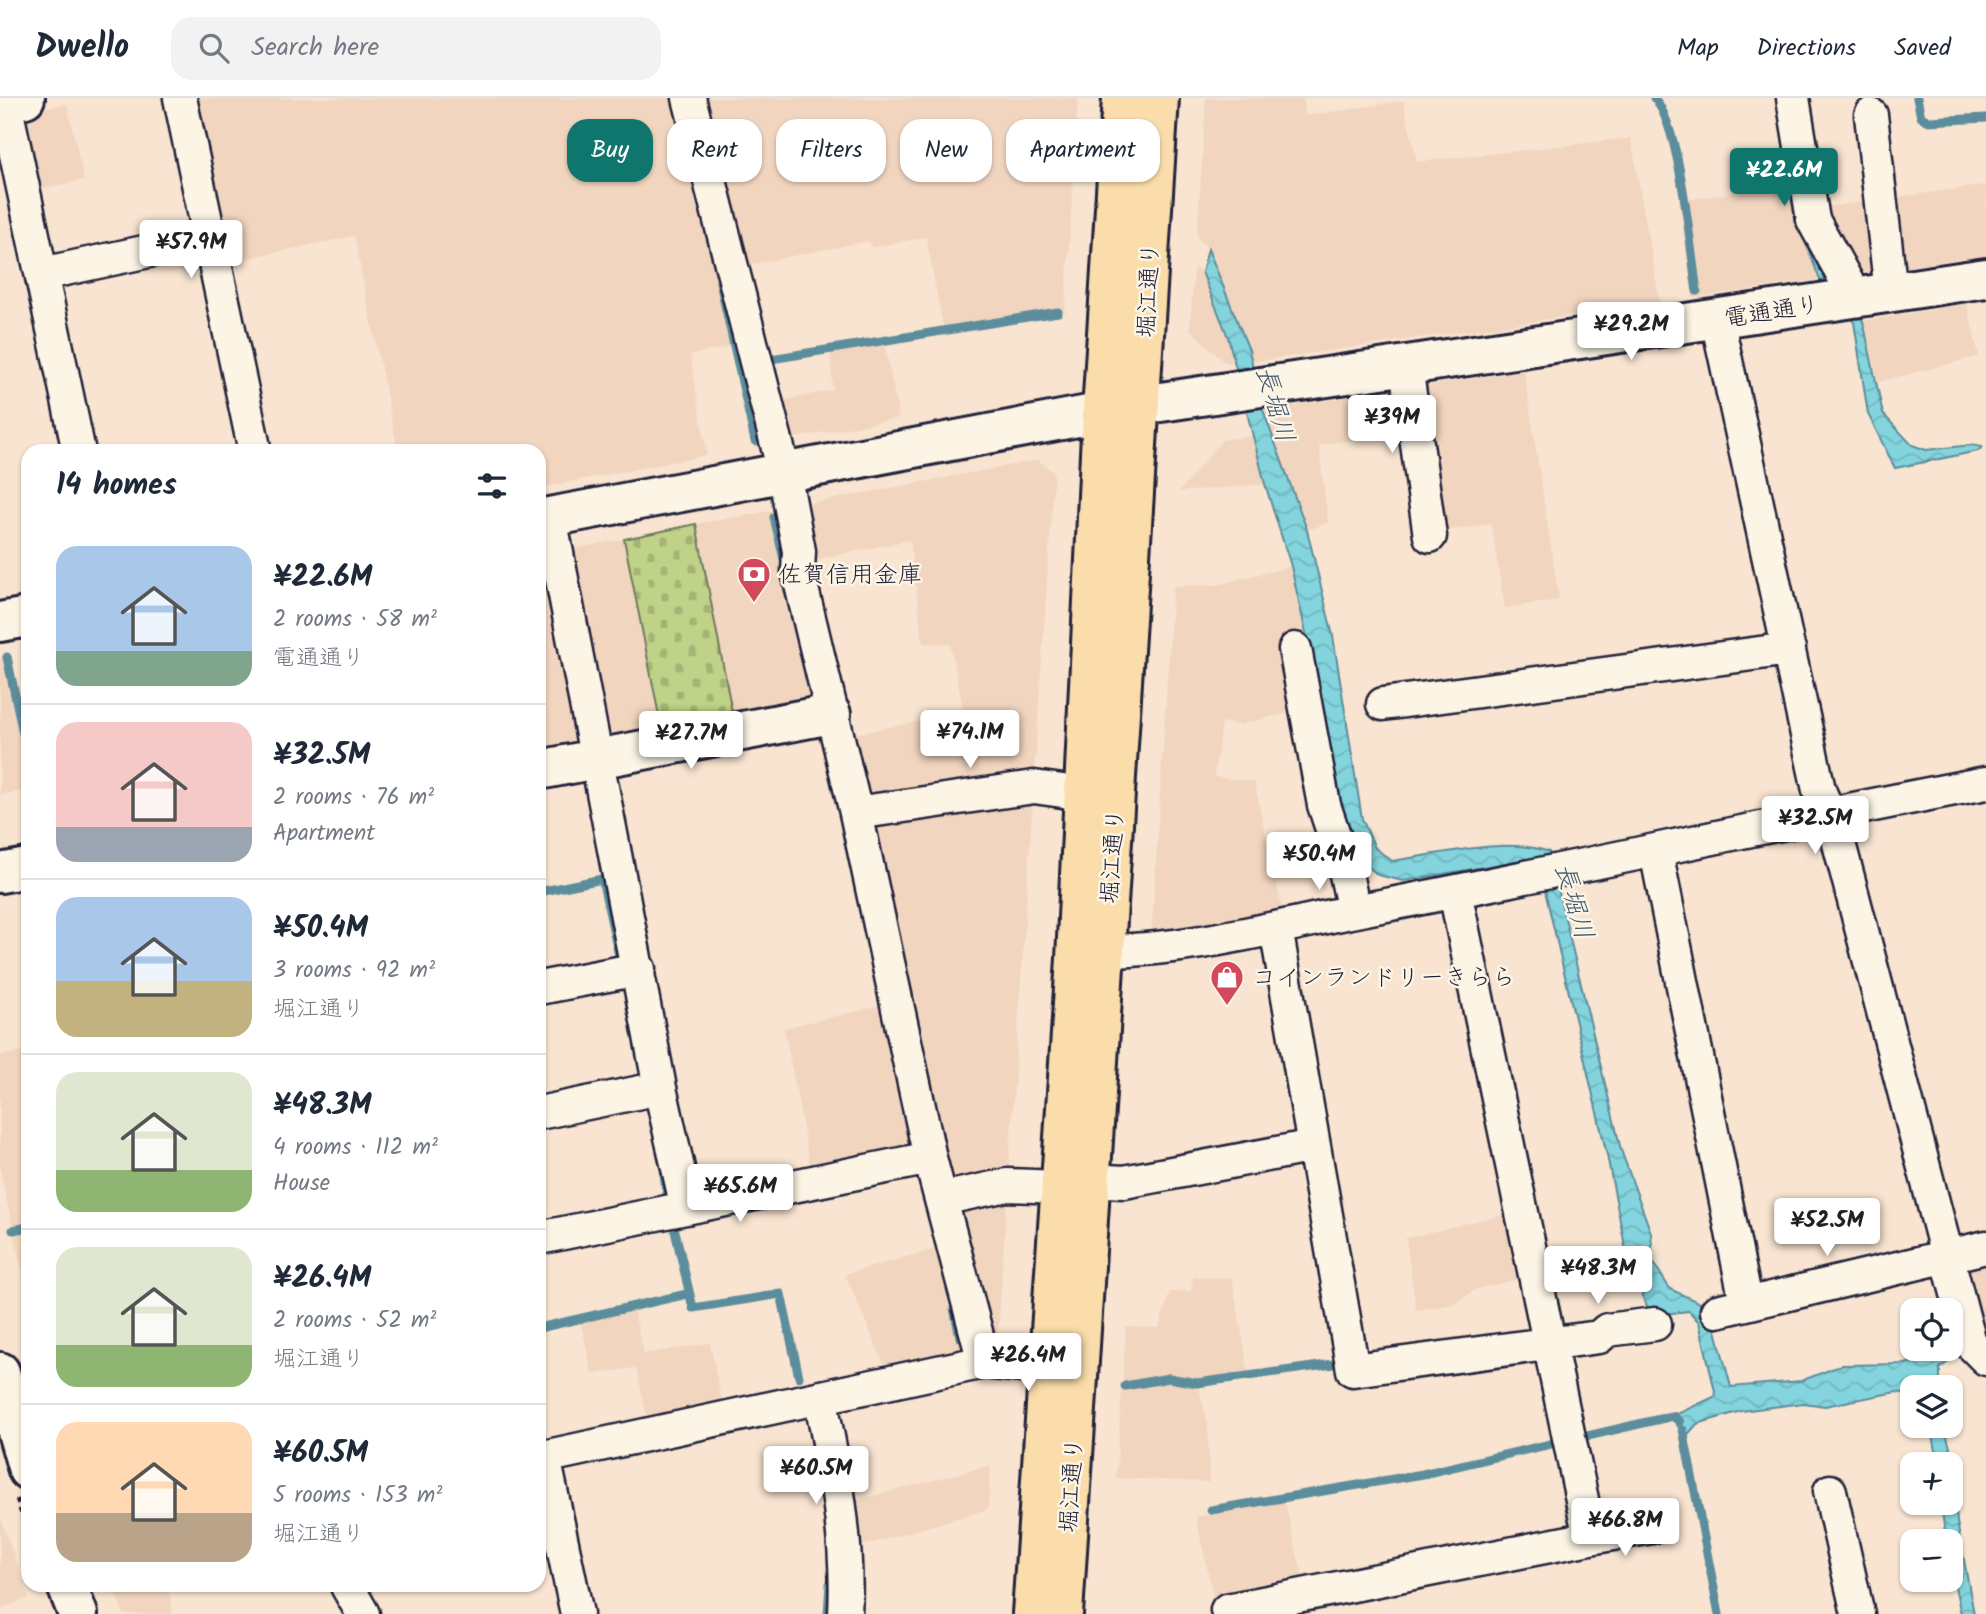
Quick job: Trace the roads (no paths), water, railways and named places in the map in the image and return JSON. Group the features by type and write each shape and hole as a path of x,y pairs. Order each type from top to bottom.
{"highway":[{"name":"堀江通り","path":"1063,1614 1064,1370 1076,1184 1084,794 1102,412 1122,98"},
{"name":"堀江通り","path":"1076,1184 1105,951 1142,405 1158,98"},
{"name":"堀江通り","path":"1031,1614 1064,1370"}],"street":[{"path":"180,98 253,444"},
{"path":"689,98 783,472 799,551 798,572 856,813 930,1158 984,1362"},
{"path":"1793,98 1813,220 1847,282 1851,299"},
{"path":"9,100 77,444"},
{"path":"1871,115 1892,293"},
{"path":"42,275 209,238"},
{"name":"電通通り","path":"546,518 1142,405 1986,278"},
{"path":"1717,320 1819,790 1829,813 1949,1255 1970,1343 1986,1359"},
{"path":"1406,366 1430,536"},
{"path":"546,523 598,759 660,1088 687,1208"},
{"path":"0,622 21,618"},
{"path":"1295,649 1324,805 1344,865 1354,911"},
{"path":"1383,704 1789,649"},
{"path":"546,769 831,714"},
{"path":"1105,951 1156,949 1276,928 1986,783"},
{"path":"856,813 1034,787 1084,794"},
{"path":"1656,851 1743,1287"},
{"path":"0,873 21,869"},
{"path":"1455,892 1590,1538"},
{"path":"1276,928 1353,1370 1599,1338 1607,1331 1655,1324"},
{"path":"546,988 639,969"},
{"path":"546,1112 660,1088"},
{"path":"941,1199 1007,1185 1124,1182 1314,1146"},
{"path":"546,1237 930,1158"},
{"path":"1717,1311 1986,1247"},
{"path":"546,1456 984,1362 1064,1370"},
{"path":"0,1372 21,1446"},
{"path":"820,1397 842,1504 847,1580 845,1614"},
{"path":"546,1479 577,1614"},
{"path":"1830,1491 1858,1614"},
{"path":"1228,1614 1227,1610 1652,1527"},
{"path":"70,1592 79,1614"},
{"path":"350,1592 363,1614"}],"water":[{"path":"1802,233 1817,248 1827,278 1863,321 1883,414 1912,445 1926,450 1972,445 1982,447 1978,451 1895,468 1868,414 1854,322 1820,280"},
{"path":"1208,249 1249,350 1263,410 1307,530 1333,636 1362,819 1375,848 1392,861 1493,846 1532,848 1549,852 1621,1150 1651,1233 1653,1262 1670,1289 1700,1303 1713,1319 1731,1387 1801,1381 1842,1365 1950,1361 1940,1368 1940,1375 1900,1375 1900,1393 1825,1406 1804,1403 1741,1411 1697,1424 1684,1439 1673,1416 1716,1396 1699,1322 1689,1311 1663,1314 1649,1311 1628,1261 1607,1155 1539,865 1529,859 1403,881 1378,875 1355,855 1343,825 1322,705 1291,566 1265,484 1228,337 1202,272"},
{"path":"1933,1438 1947,1438 1951,1452 1936,1452"},
{"path":"1943,1515 1956,1515 1958,1529 1944,1529"},
{"path":"1963,1554 1974,1614 1961,1614 1956,1592 1963,1592"}],"waterway":[{"path":"1654,98 1663,113 1678,161 1697,291"},
{"path":"1917,98 1921,117 1929,121 1986,118"},
{"path":"720,282 755,441"},
{"path":"771,359 1058,312"},
{"path":"774,517 786,568"},
{"path":"7,657 21,724"},
{"path":"546,891 602,879 619,956"},
{"path":"664,1175 667,1194"},
{"path":"13,1230 21,1228"},
{"path":"675,1231 693,1308 781,1294 799,1377"},
{"path":"546,1326 687,1294"},
{"path":"954,1308 960,1337"},
{"path":"1125,1386 1169,1378 1197,1383 1341,1363"},
{"path":"1579,1438 1673,1416 1680,1422"},
{"path":"1683,1430 1719,1614"},
{"path":"1211,1510 1423,1474 1559,1442"},
{"path":"828,1614 830,1584"}],"place":[{"name":"佐賀信用金庫","path":"754,604"},
{"name":"コインランドリーきらら","path":"1227,1007"}],"water label":[{"name":"長堀川","path":"1276,404"},
{"name":"長堀川","path":"1575,901"}]}
